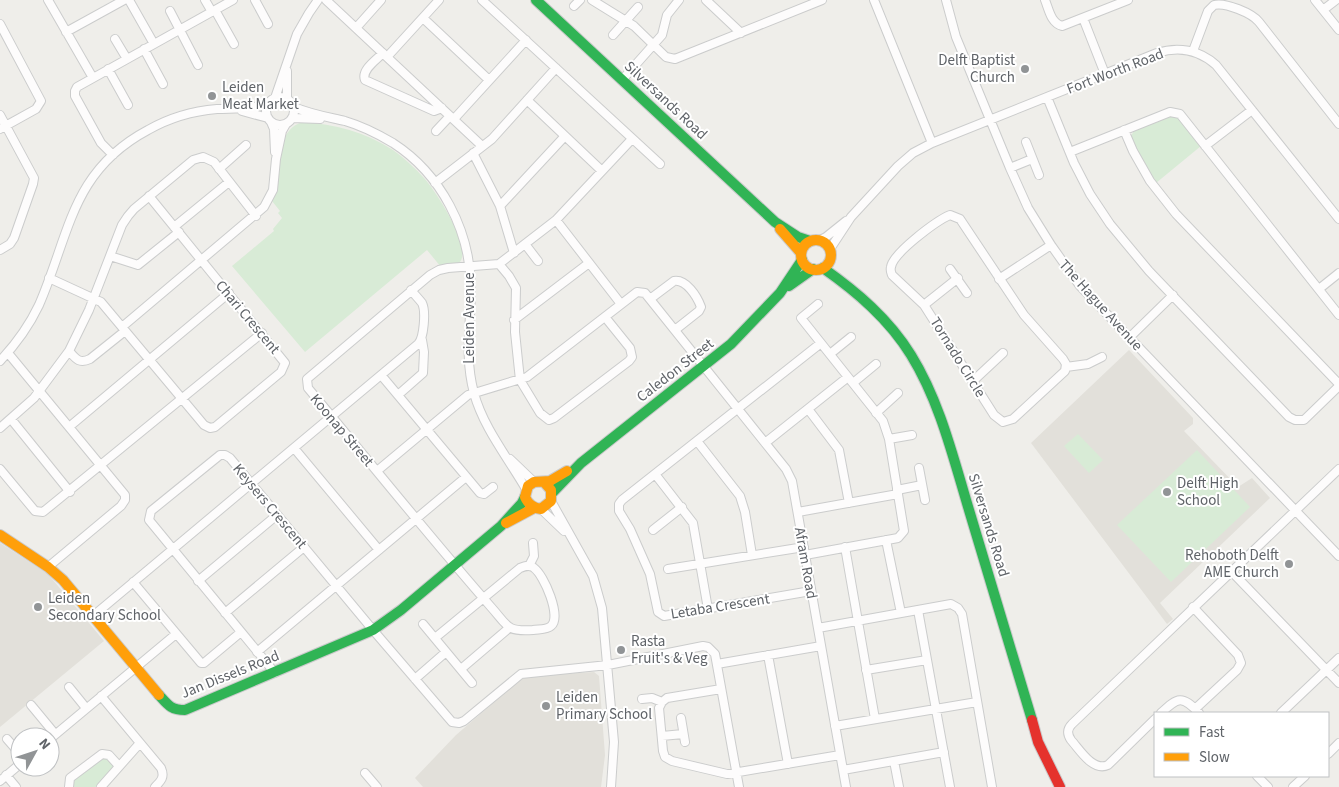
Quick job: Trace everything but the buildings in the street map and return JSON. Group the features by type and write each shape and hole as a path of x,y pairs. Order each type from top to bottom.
{"street":[{"path":"48,0 93,78"},
{"path":"66,32 124,0"},
{"path":"130,0 154,44"},
{"path":"205,0 234,44"},
{"path":"113,155 101,143 74,94 77,87 234,0"},
{"path":"255,0 268,24"},
{"path":"276,159 274,129 266,110 287,64 297,34 308,13 318,0"},
{"path":"326,0 482,146"},
{"path":"356,28 381,0"},
{"path":"439,0 385,55 365,72 364,77 365,80 434,111 442,108"},
{"path":"482,0 660,164"},
{"name":"Silversands Road","path":"536,0 775,222 798,237 815,240"},
{"path":"574,6 580,0"},
{"path":"592,0 603,3 627,21 666,57 675,59 822,0"},
{"path":"622,80 664,33 667,15 679,0"},
{"path":"706,0 741,33"},
{"path":"874,0 932,143"},
{"name":"The Hague Avenue","path":"946,0 956,37 1010,168 1028,208 1051,245 1080,286 1339,556"},
{"path":"1045,0 1053,20 1058,25 1064,26 1128,0"},
{"path":"1105,0 1108,8"},
{"path":"1315,0 1339,30"},
{"path":"1323,10 1336,0"},
{"path":"1193,52 1208,11 1214,5 1222,4 1251,14 1339,124"},
{"path":"613,35 638,7"},
{"path":"170,11 198,65"},
{"path":"423,18 490,80"},
{"path":"1083,18 1105,74"},
{"path":"0,24 40,99 38,107 3,127"},
{"path":"115,40 127,59"},
{"path":"436,131 490,80 526,40"},
{"name":"Fort Worth Road","path":"815,240 831,233 851,217 906,158 932,143 1164,50 1179,49 1205,57 1216,65 1339,219"},
{"path":"144,50 163,84"},
{"path":"287,64 287,99"},
{"path":"435,182 492,139 556,68"},
{"path":"108,69 128,105"},
{"path":"0,361 8,353 32,319 76,205 96,174 113,155 142,134 175,118 203,111 254,107 281,97 287,99 294,107 289,121 282,131 271,195 264,207 256,216 90,359 84,362 78,360 70,351"},
{"path":"1047,98 1090,194 1110,224 1134,254 1292,419 1299,421 1306,418 1339,385 1176,214 1150,181 1133,151 1124,130"},
{"path":"527,100 602,171"},
{"name":"Leiden Avenue","path":"294,107 359,126 390,141 417,162 435,182 450,204 460,228 470,266 471,288 468,344 469,370 474,393 480,412 492,435 507,456 525,493"},
{"path":"232,109 259,114 278,125 289,121"},
{"path":"1205,146 1252,110"},
{"path":"1070,152 1170,112 1175,112 1182,116 1339,315"},
{"path":"0,115 3,127 32,173 34,181 14,238 10,244 0,250"},
{"name":"Leiden Avenue","path":"289,121 332,118"},
{"path":"500,206 565,136"},
{"path":"605,317 630,348 632,357 549,420 540,413 520,380 514,320 516,288 499,264 556,220 632,139"},
{"path":"1026,142 1038,175"},
{"path":"219,169 246,146"},
{"path":"473,153 500,206 514,252"},
{"path":"0,428 40,392 70,351 94,298 125,220 149,196 196,158 207,158 214,162 256,216"},
{"path":"1010,168 1032,159"},
{"path":"110,256 138,265 229,182"},
{"name":"Chari Crescent","path":"49,278 94,298 104,305 204,425 212,428 252,396 281,372 285,366 284,360 149,196"},
{"name":"Tornado Circle","path":"950,215 960,219 1024,315 1064,359 1065,371 1014,419 1009,422 1003,422 998,419 924,305 892,275 891,265 915,238 950,215"},
{"name":"Fort Worth Road","path":"830,253 851,217"},
{"path":"556,220 621,304"},
{"name":"Silversands Road","path":"775,222 801,257"},
{"path":"815,240 827,245 830,253 828,263 818,269 806,266 801,257 802,248 815,240"},
{"path":"525,244 538,261"},
{"path":"1000,279 1051,245"},
{"name":"Silversands Road","path":"830,253 834,264 855,290 874,307 895,332 918,364 930,388 943,424 1038,742 1060,787"},
{"name":"Caledon Street","path":"780,293 801,257"},
{"path":"514,320 589,263"},
{"name":"Koonap Street","path":"484,598 308,388 307,382 309,376 430,274 439,270 499,264"},
{"name":"Silversands Road","path":"818,269 855,290"},
{"name":"Caledon Street","path":"539,482 555,479 581,463 743,333 780,293 798,278 818,269"},
{"path":"950,269 967,293"},
{"path":"1319,289 1339,273"},
{"path":"924,305 958,278"},
{"path":"377,471 463,399 474,393 520,380 637,292 645,293 650,299 674,281 684,282 701,307 699,311 675,330"},
{"path":"398,395 423,373 423,308 411,290"},
{"path":"69,427 229,293"},
{"path":"1129,338 1173,295"},
{"name":"Afram Road","path":"650,299 765,442 792,482 846,787"},
{"path":"668,569 752,555 845,547 900,537 904,531 889,439 883,421 801,318 818,304"},
{"path":"0,469 37,512 47,511 262,333"},
{"path":"830,354 851,337"},
{"path":"92,616 422,340"},
{"name":"Letaba Crescent","path":"811,591 667,616 661,615 658,612 650,574 619,509 619,504 822,343"},
{"path":"8,353 124,493 125,500 121,506 48,567"},
{"path":"973,381 1003,353"},
{"path":"1066,367 1092,363 1102,357"},
{"path":"765,442 808,409 876,364"},
{"path":"381,375 482,494 493,487"},
{"path":"876,413 898,393"},
{"path":"808,409 839,450 848,503"},
{"path":"10,419 70,492"},
{"path":"889,439 912,435"},
{"path":"697,441 740,496 752,555"},
{"path":"294,448 379,550"},
{"name":"Keysers Crescent","path":"275,673 151,524 149,518 151,511 220,455 230,458 449,720 458,723 464,721 521,674 608,664"},
{"name":"Leiden Avenue","path":"507,456 539,482"},
{"name":"Caledon Street","path":"551,497 581,463"},
{"path":"919,468 925,500"},
{"path":"1154,720 1108,765 1103,767 1094,765 1068,735 1068,729 1072,724 1231,571 1338,472"},
{"path":"655,474 682,507 692,523 708,609"},
{"path":"257,652 466,477"},
{"path":"572,540 538,508 530,506 525,493 539,482 551,489 551,497 572,540 584,557 598,592 605,626 614,742 611,787"},
{"path":"798,512 848,503 922,485"},
{"name":"Jan Dissels Road","path":"0,535 48,567 63,580 166,704 176,710 181,710 190,709 372,630 401,610 501,526 522,502 525,493"},
{"path":"538,508 551,497"},
{"path":"653,530 682,507"},
{"name":"Jan Dissels Road","path":"501,526 538,508"},
{"path":"198,581 277,515"},
{"path":"886,540 901,613"},
{"path":"529,566 534,556 533,543"},
{"path":"225,613 304,547"},
{"path":"845,547 875,720"},
{"path":"435,638 520,568 529,566 534,568 542,578 553,605 555,621 546,629 516,631 509,628 484,598"},
{"path":"1231,571 1339,683"},
{"path":"133,582 202,664 241,632"},
{"path":"818,628 951,604 961,610 992,787"},
{"path":"1162,712 1173,702 1180,700 1187,702 1197,711 1237,670 1241,663 1238,655 1193,608"},
{"path":"918,610 950,787"},
{"path":"423,624 472,683"},
{"path":"461,669 509,628"},
{"path":"60,730 176,634"},
{"path":"608,664 703,646 712,650 715,654 722,689 739,787"},
{"path":"717,664 821,646"},
{"path":"415,679 446,652"},
{"path":"768,655 788,764"},
{"path":"1282,712 1339,658"},
{"path":"866,670 927,660"},
{"path":"69,687 86,708"},
{"path":"722,689 667,698 662,702 659,708 665,757 672,761 720,774 737,773 840,755"},
{"path":"101,696 163,772 162,779 155,787"},
{"path":"642,699 652,698 662,702"},
{"path":"835,726 977,702"},
{"path":"31,705 47,727"},
{"path":"662,736 684,738 681,718"},
{"path":"7,739 10,742"},
{"path":"101,787 140,743"},
{"path":"1329,753 1339,743"},
{"path":"843,770 944,752"},
{"path":"69,787 69,781 73,775 102,754 109,755 119,766"},
{"path":"894,761 899,787"},
{"path":"366,773 377,787"},
{"path":"1259,777 1268,787"},
{"path":"1293,787 1304,777"},
{"path":"3,778 16,787"}],"shaded area":[{"name":"Delft High School","path":"1129,350 1193,418 1193,424 1184,431 1238,487 1252,478 1270,498 1160,603 1173,619 1167,624 1031,443"},
{"name":"Leiden Secondary School","path":"0,543 48,574 104,641 0,727"},
{"name":"Leiden Primary School","path":"594,672 599,676 605,755 601,787 423,787 415,778 456,735 520,680 530,676"}],"green space":[{"path":"1171,115 1177,116 1201,146 1156,183 1140,159 1131,136 1135,129"},
{"path":"302,122 338,127 361,134 372,138 401,156 424,178 444,206 457,233 462,256 459,263 441,267 427,250 305,352 232,266 274,231 273,229 282,218 278,213 280,211 272,201 282,144 289,130"},
{"path":"1078,434 1103,460 1089,473 1064,446"},
{"path":"1197,450 1250,507 1171,582 1117,525"},
{"path":"106,756 113,764 113,768 97,787 72,787 71,782 99,757"}],"traffic: fast":[{"path":"536,0 775,222 798,237 810,241"},
{"path":"552,493 581,463 731,344 780,293 802,260"},
{"path":"823,268 872,307 893,330 911,355 930,392 951,450 1032,720"},
{"path":"789,286 813,269"},
{"path":"159,695 170,706 185,710 373,630 401,610 501,526 522,503 525,497"}],"traffic: slow":[{"path":"780,229 801,253"},
{"path":"816,240 827,244 831,255 827,266 816,270 805,266 801,255 805,244 816,240"},
{"path":"544,482 551,490 551,501 541,509 533,507 525,497 528,486 534,482 550,481 567,471"},
{"path":"506,523 534,508"},
{"path":"0,535 48,567 63,580 159,695"}],"traffic: jam":[{"path":"1032,720 1038,742 1060,787"}],"place":[{"name":"Delft Baptist Church","path":"1025,69"},
{"name":"Leiden Meat Market","path":"212,96"},
{"name":"Delft High School","path":"1167,492"},
{"name":"Rehoboth Delft AME Church","path":"1289,564"},
{"name":"Leiden Secondary School","path":"38,607"},
{"name":"Rasta Fruit's & Veg","path":"621,650"},
{"name":"Leiden Primary School","path":"546,706"}]}
